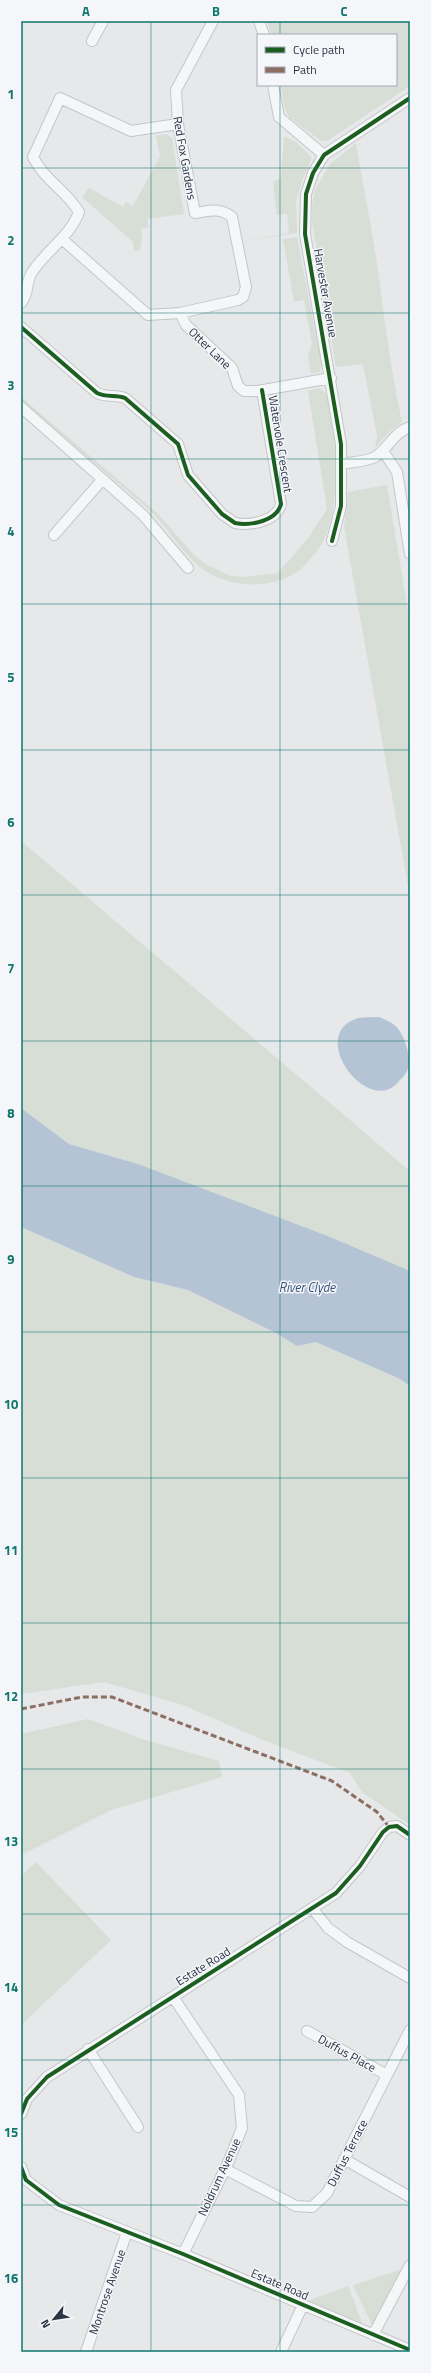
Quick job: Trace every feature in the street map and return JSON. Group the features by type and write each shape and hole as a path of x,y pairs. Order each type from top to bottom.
{"street":[{"path":"92,41 103,21"},
{"name":"Red Fox Gardens","path":"180,313 238,300 243,297 246,287 232,217 224,211 216,210 195,213 178,124 176,90 213,21"},
{"path":"259,21 264,34"},
{"path":"273,86 279,117 324,155"},
{"path":"21,303 28,294 25,278 75,225 79,212 72,200 40,171 33,157 60,98 131,131 178,124"},
{"name":"Harvester Avenue","path":"332,541 341,506 339,426 304,219 306,194 313,173 324,155 410,98"},
{"path":"62,239 148,315 180,313"},
{"name":"Otter Lane","path":"180,313 186,325 232,368 239,388 246,391 262,390 331,378"},
{"name":"Watervole Crescent","path":"21,327 97,393 108,397 120,396 125,398 178,444 188,475 222,514 236,523 271,518 277,513 281,504 262,390"},
{"path":"21,407 143,515 188,568"},
{"path":"341,464 368,460 383,450 392,438 401,431 410,427"},
{"path":"383,450 397,472 410,554"},
{"path":"54,535 102,480"},
{"name":"Estate Road","path":"21,2114 27,2099 47,2077 88,2049 174,1997 336,1893 360,1866 383,1832 389,1827 397,1826 410,1835"},
{"path":"312,1908 328,1928 347,1942 410,1978"},
{"name":"Noldrum Avenue","path":"174,1997 239,2095 242,2128 225,2169 183,2254"},
{"name":"Duffus Terrace","path":"225,2169 296,2206 312,2207 327,2193 410,2030"},
{"name":"Duffus Place","path":"308,2031 387,2075"},
{"path":"88,2049 138,2127"},
{"path":"344,2159 410,2197"},
{"name":"Estate Road","path":"21,2167 26,2180 59,2205 183,2254 410,2350"},
{"name":"Montrose Avenue","path":"86,2352 127,2232"},
{"path":"373,2335 410,2265"},
{"path":"281,2352 303,2305"}],"shaded area":[{"path":"267,21 410,21 410,86 327,141 321,141 289,117 284,106 281,86 397,86 397,34 272,34"},
{"path":"166,134 172,138 184,214 147,219 149,227 141,229 142,238 140,250 134,251 133,242 82,197 89,188 123,207 126,202 133,206 160,156 156,136"},
{"path":"284,136 296,142 312,158 302,181 296,201 297,233 244,241 289,233 287,214 277,215 273,182 281,178"},
{"path":"356,143 376,257 394,381 402,422 388,433 375,448 377,436 363,364 336,367 312,222 312,205 315,190 330,164"},
{"path":"297,237 321,361 320,372 311,374 308,355 312,344 304,300 294,302 283,239"},
{"path":"319,388 327,394 334,433 336,479 330,524 323,543 305,565 292,575 281,580 257,584 245,584 221,579 200,567 147,508 21,400 21,397 157,513 195,556 207,565 231,576 244,577 278,573 309,537 327,509 308,391"},
{"path":"387,485 410,623 410,897 344,527 348,492"},
{"path":"21,841 410,1171 410,1273 138,1164 69,1144 21,1108"},
{"path":"21,1227 134,1277 188,1290 274,1332 297,1346 316,1342 400,1379 410,1386 410,1825 362,1792 350,1773 263,1740 183,1705 104,1682 21,1694"},
{"path":"88,1719 142,1739 219,1761 222,1777 111,1810 21,1855 21,1734"},
{"path":"36,1862 111,1940 21,2025 21,1876"},
{"path":"403,2269 372,2325 353,2285"},
{"path":"348,2286 364,2328 305,2302"}],"water":[{"path":"379,1017 393,1024 401,1033 409,1060 409,1066 404,1075 399,1081 386,1090 372,1089 359,1082 347,1070 340,1055 338,1040 343,1027 358,1018"},
{"name":"River Clyde","path":"21,1108 69,1144 138,1164 330,1237 410,1271 410,1386 400,1379 316,1342 297,1346 274,1332 188,1290 134,1277 21,1227"}],"marked path":[{"path":"21,1709 82,1697 112,1697 332,1781 377,1812 389,1827"}],"cycle path":[{"path":"332,541 341,506 341,444 305,234 306,194 313,173 324,155 410,98"},
{"path":"21,327 97,393 125,398 178,444 188,475 222,514 235,523 248,524 262,521 274,515 279,510 281,504 262,390"},
{"path":"21,2114 27,2099 47,2077 336,1893 360,1866 383,1832 389,1827 397,1826 410,1835"},
{"path":"21,2167 26,2180 59,2205 183,2254 410,2350"}]}
